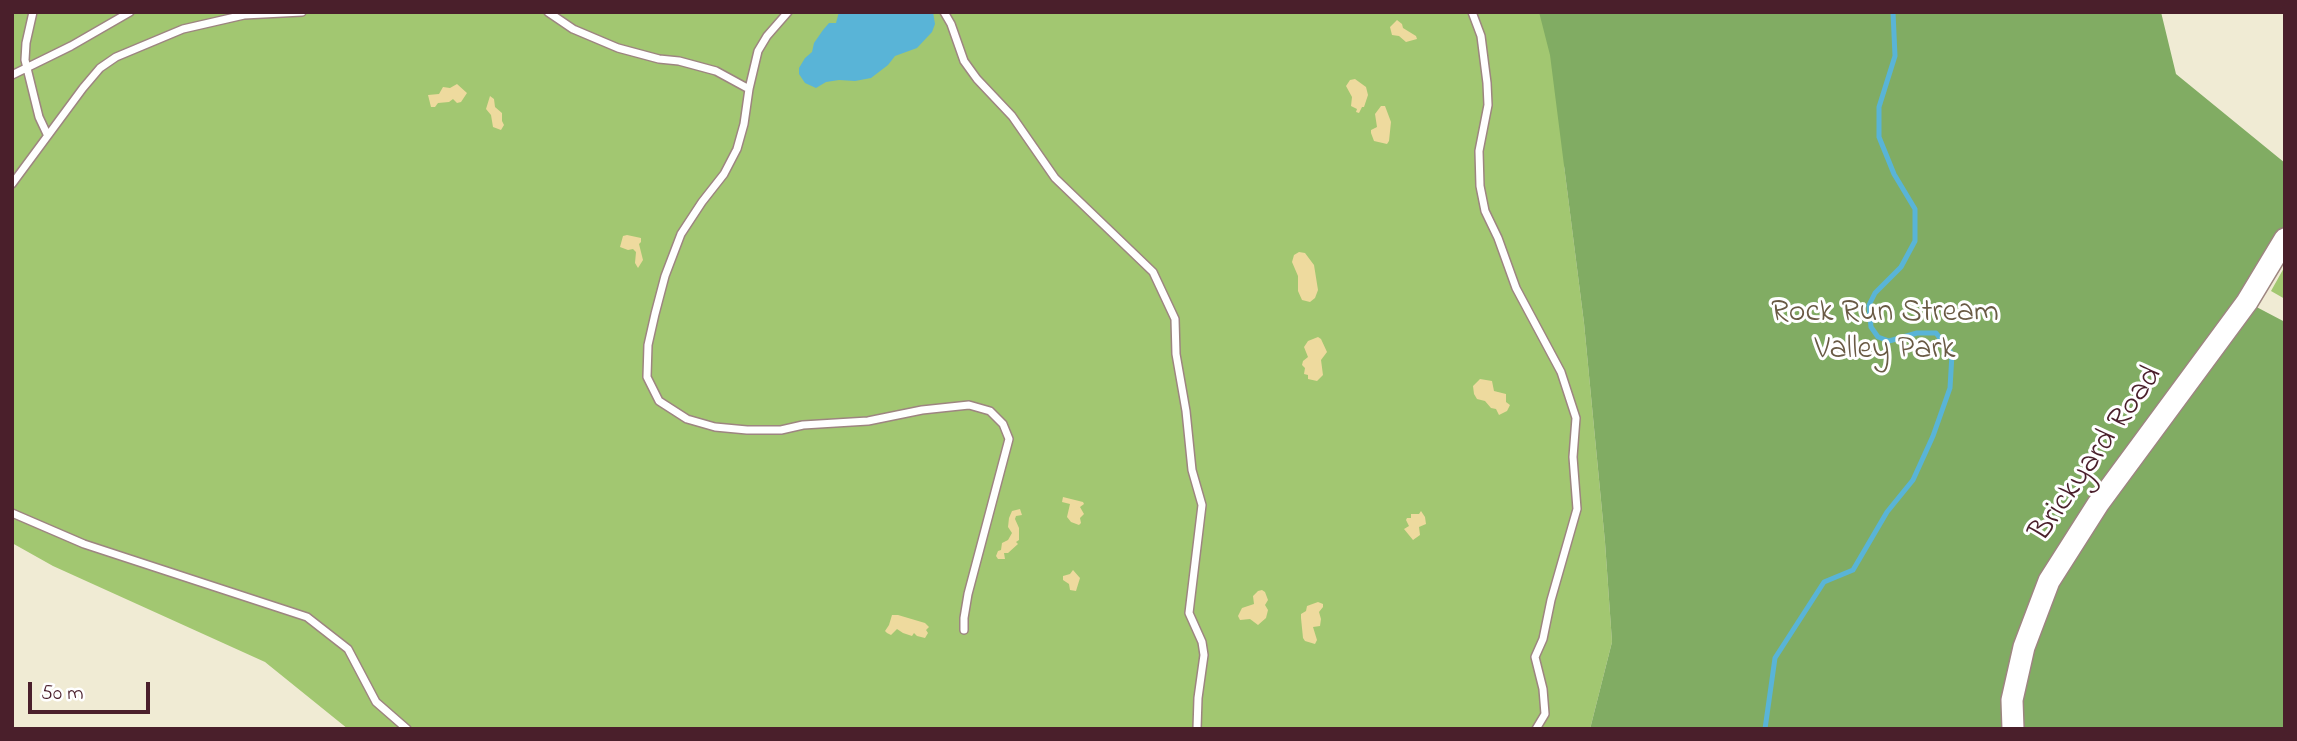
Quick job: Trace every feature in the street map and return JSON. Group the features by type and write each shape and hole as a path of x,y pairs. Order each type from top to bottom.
{"street":[{"name":"Brickyard Road","path":"2014,729 2012,700 2024,647 2049,581 2098,504 2247,302 2285,239"}],"lane":[{"path":"33,12 24,60 39,117 47,134"},
{"path":"12,75 130,12"},
{"path":"12,184 47,134 100,68 116,57 184,29 244,15 302,12"},
{"path":"548,12 573,29 618,48 716,72 749,89"},
{"path":"788,12 758,51 737,149 724,174 681,233 666,276 649,345 648,377 659,401 687,419 715,427 781,430 803,425 868,421 922,410 969,405 990,411 1003,424 1009,439 968,594 964,630"},
{"path":"944,12 964,61 977,79 1012,116 1055,178 1153,272 1175,319 1192,470 1202,505 1189,613 1202,642 1204,655 1197,729"},
{"path":"1472,12 1481,36 1487,83 1488,105 1479,151 1480,187 1485,211 1516,288 1561,372 1576,418 1573,457 1577,509 1551,600 1543,639 1535,657 1543,689 1545,713 1536,729"},
{"path":"12,513 84,544 307,617 348,649 376,702 407,729"}],"green space":[{"path":"12,12 1935,12 1673,452 1564,165 1584,323 1612,642 1590,729 348,729 265,662 53,566 12,543"},
{"name":"Rock Run Stream Valley Park","path":"1539,12 2161,12 2176,74 2285,163 2285,239 2247,302 2285,322 2285,729 1590,729 1612,642 1605,542 1584,323 1550,55"},
{"path":"2285,266 2285,299 2271,291"}],"sand":[{"path":"1397,20 1417,39 1406,42 1399,36 1392,35 1390,27"},
{"path":"1355,79 1366,87 1368,95 1359,113 1351,106 1352,97 1346,86 1350,80"},
{"path":"457,84 467,93 461,102 457,103 453,99 431,107 428,95 439,94 443,87 450,88"},
{"path":"490,96 494,99 495,107 502,113 504,125 501,130 493,127 491,115 486,109"},
{"path":"1381,106 1385,106 1391,122 1387,144 1374,141 1371,133 1371,130 1377,127 1375,114"},
{"path":"623,236 641,238 639,244 643,260 638,268 635,263 636,252 620,247"},
{"path":"1305,253 1314,265 1318,290 1310,302 1302,300 1298,291 1298,276 1292,262 1294,255"},
{"path":"1318,337 1327,352 1321,360 1323,375 1317,381 1308,379 1302,365 1308,357 1304,347 1308,341"},
{"path":"1480,379 1492,381 1494,391 1506,394 1506,402 1510,405 1507,411 1499,415 1496,409 1491,408 1485,401 1477,399 1473,386"},
{"path":"1063,497 1083,502 1080,507 1084,514 1079,525 1067,517 1070,504 1062,502"},
{"path":"1020,509 1022,515 1016,516 1015,519 1019,528 1019,540 1016,542 1018,544 1008,553 1004,553 1005,559 998,559 996,556 1002,543 1008,540 1012,533 1008,527 1012,511"},
{"path":"1421,511 1426,524 1419,527 1420,535 1413,540 1404,529 1409,526 1406,520 1411,518 1411,514 1419,514"},
{"path":"1073,570 1080,578 1076,591 1070,590 1069,584 1063,580 1063,576"},
{"path":"1262,590 1268,600 1265,605 1268,610 1266,618 1258,625 1250,619 1240,620 1238,616 1242,608 1254,604 1253,596"},
{"path":"1318,602 1323,604 1323,607 1319,612 1320,626 1313,627 1317,640 1315,644 1303,638 1301,614 1306,611 1307,606"},
{"path":"892,615 925,623 929,627 926,630 928,633 925,638 897,629 891,635 887,633 885,631"}],"water":[{"path":"839,12 933,12 935,24 932,32 917,48 895,56 871,78 826,82 816,88 805,83 799,74 799,68 812,52 814,43 823,30 829,23 836,23"}],"waterway":[{"path":"1765,729 1775,658 1824,582 1853,570 1887,512 1913,480 1933,436 1950,388 1952,354 1936,333 1917,333 1889,341 1878,337 1871,327 1869,305 1875,293 1901,267 1915,241 1915,209 1894,174 1879,137 1879,107 1895,56 1893,12"}]}
